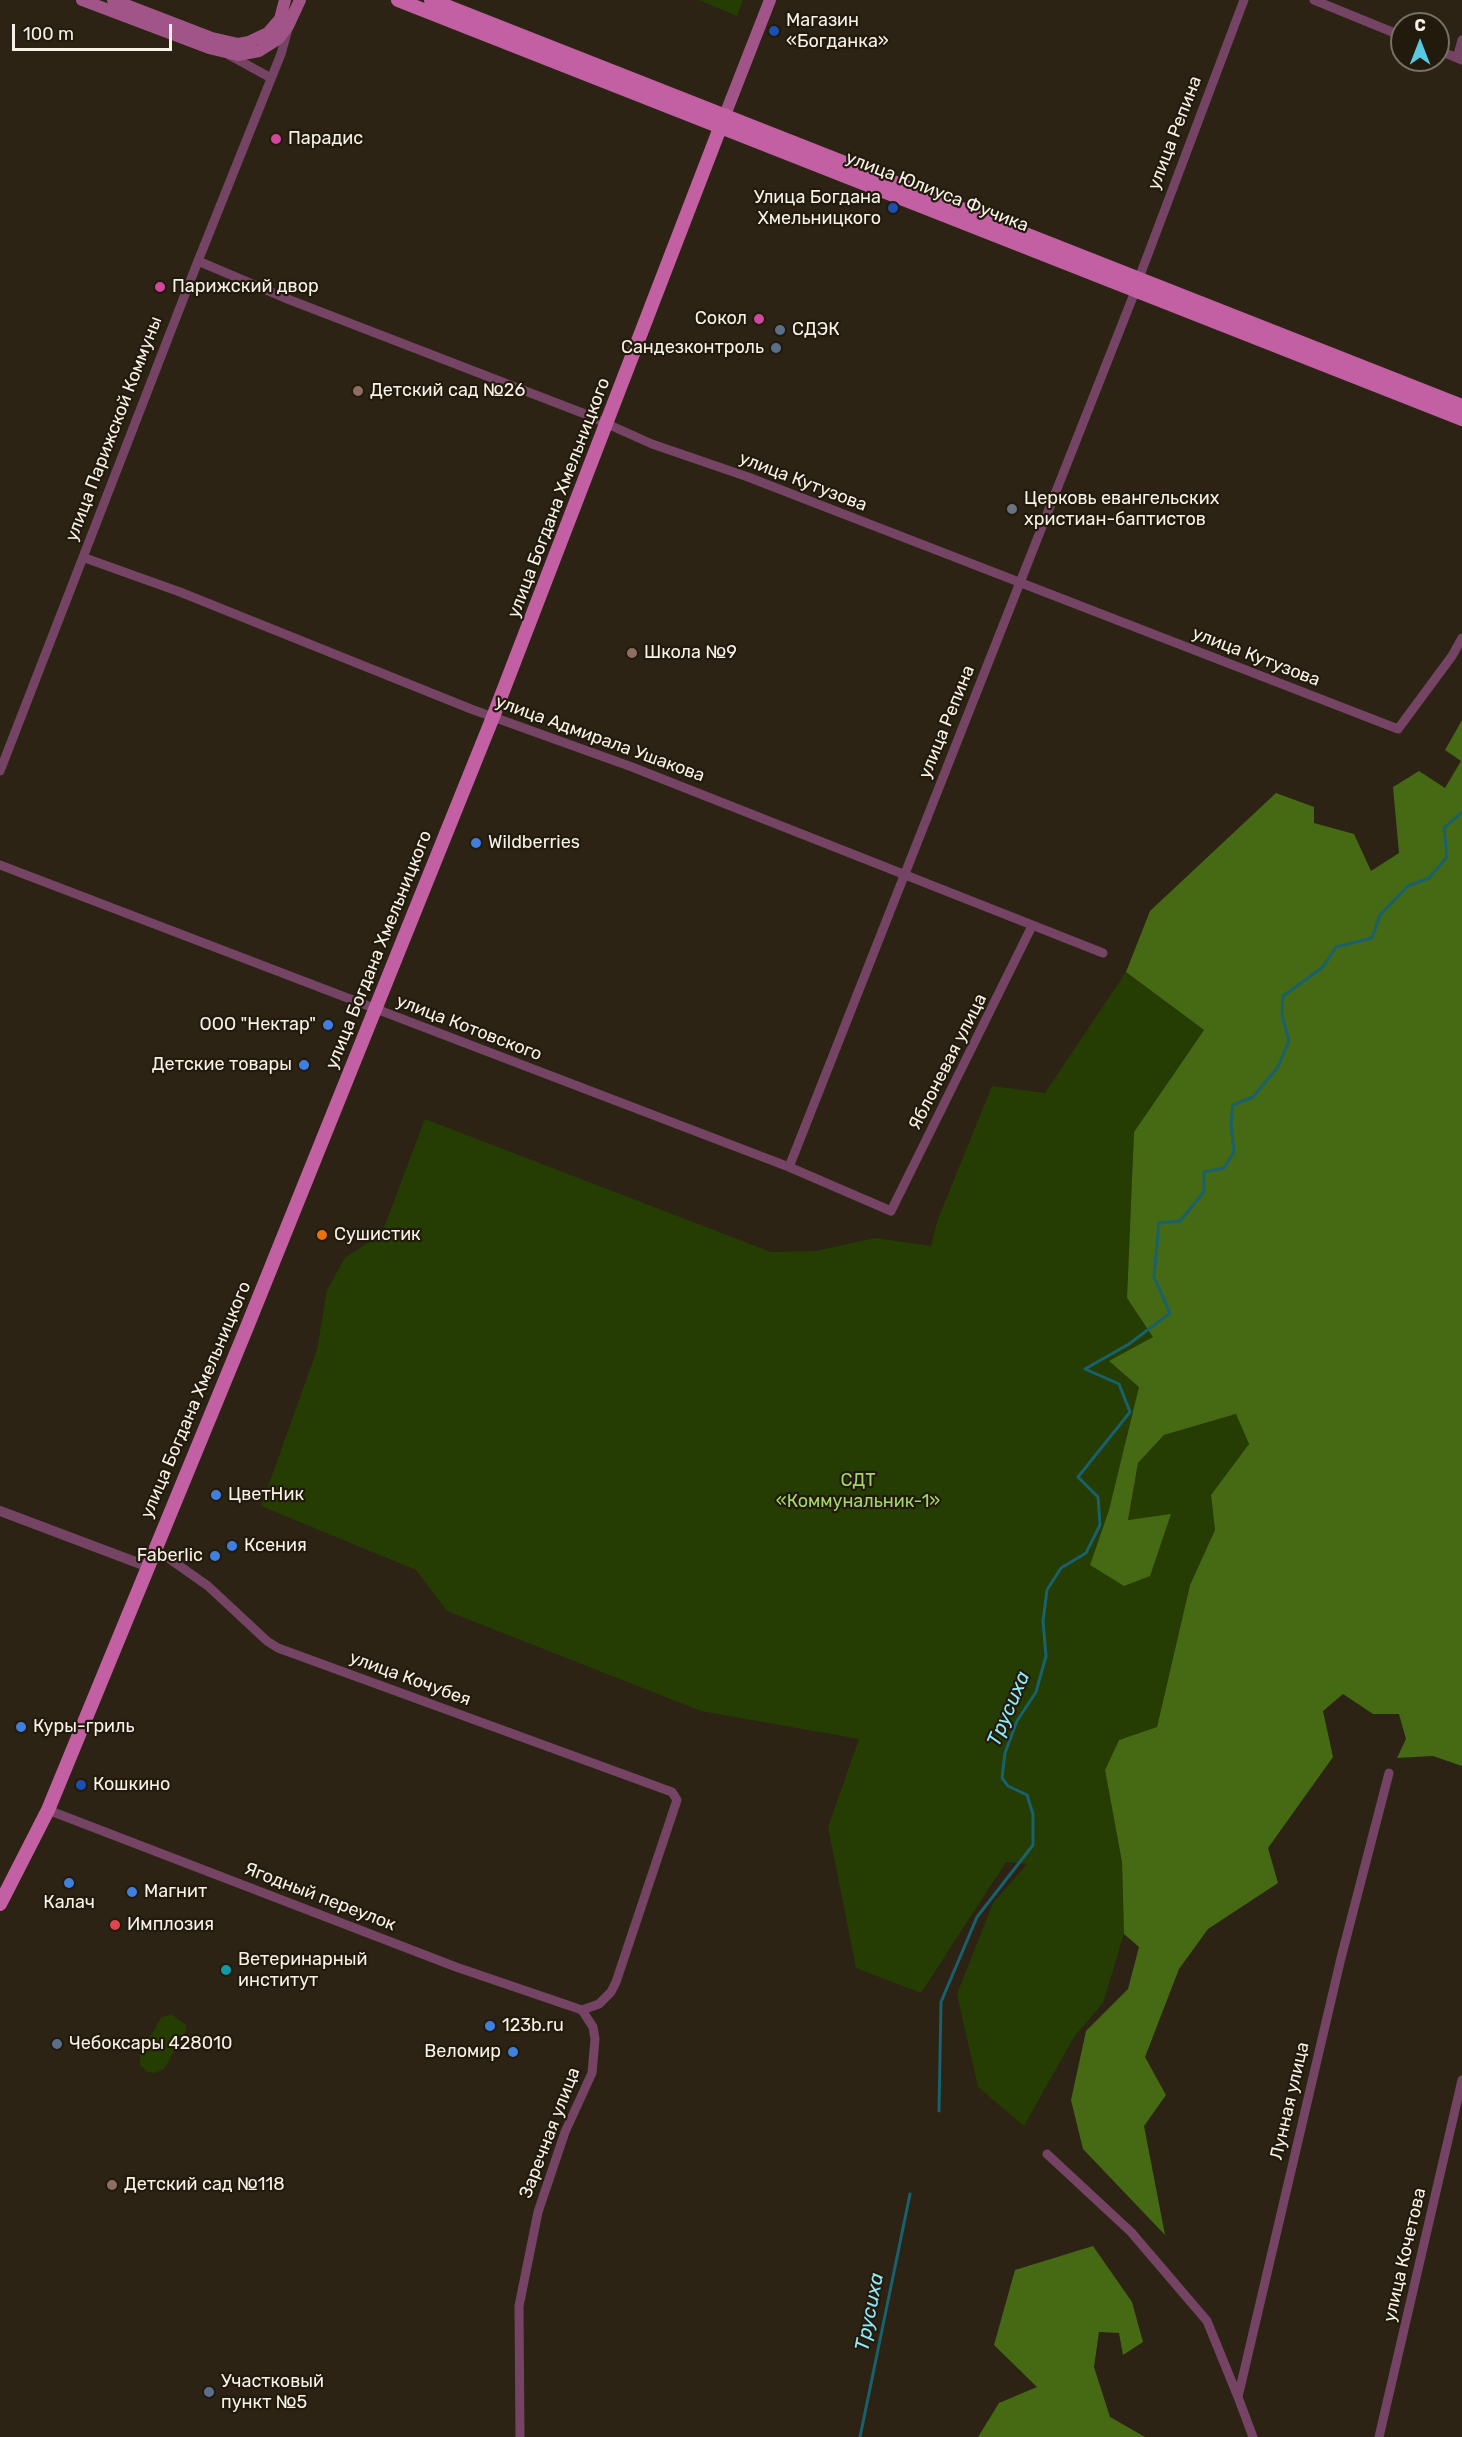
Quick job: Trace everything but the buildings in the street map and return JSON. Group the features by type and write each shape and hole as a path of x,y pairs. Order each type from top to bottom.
{"main road":[{"path":"82,0 226,53 238,55 259,51 278,39 288,26"},
{"path":"113,0 212,38 238,44 259,39 268,33 280,19 285,0"},
{"name":"улица Парижской Коммуны","path":"288,26 300,0"},
{"name":"улица Юлиуса Фучика","path":"398,0 723,121"},
{"name":"улица Юлиуса Фучика","path":"431,0 723,121 1137,284 1462,406"},
{"name":"улица Богдана Хмельницкого","path":"0,1904 48,1810 146,1566 247,1327 493,717 770,0"},
{"name":"улица Юлиуса Фучика","path":"1137,284 1462,419"}],"street":[{"name":"улица Репина","path":"789,1167 1137,284 1244,0"},
{"path":"1314,0 1390,31"},
{"name":"улица Парижской Коммуны","path":"0,771 271,78 288,26"},
{"path":"1460,59 1462,40"},
{"path":"226,53 271,78"},
{"name":"улица Кутузова","path":"198,261 608,424 652,444 748,477 1019,584 1398,729 1452,656 1462,638"},
{"name":"улица Адмирала Ушакова","path":"85,558 493,717 632,767 1103,954"},
{"name":"улица Котовского","path":"0,865 789,1167 891,1211"},
{"name":"Яблоневая улица","path":"891,1211 1032,926"},
{"path":"0,1510 146,1566"},
{"name":"улица Кочубея","path":"154,1548 208,1586 267,1641 278,1648 672,1792 677,1800 616,1982 611,1992 598,2004 582,2010"},
{"name":"Лунная улица","path":"1238,2397 1341,1958 1389,1773"},
{"name":"Ягодный переулок","path":"48,1810 456,1967 582,2010"},
{"name":"Заречная улица","path":"520,2437 518,2328 524,2271 538,2212 565,2132 592,2073 595,2039 593,2027 582,2010"},
{"name":"улица Кочетова","path":"1379,2437 1462,2080"},
{"path":"1047,2154 1131,2232 1207,2321 1253,2437"}],"green space":[{"path":"699,0 743,0 737,16"},
{"path":"1462,720 1462,1766 1433,1756 1397,1758 1406,1739 1399,1714 1373,1714 1343,1694 1323,1711 1333,1757 1268,1848 1278,1883 1208,1929 1179,1969 1145,2057 1166,2095 1144,2126 1165,2235 1083,2149 1071,2100 1086,2031 1128,1989 1139,1947 1124,1934 1122,1862 1105,1770 1119,1740 1157,1727 1190,1585 1215,1530 1211,1495 1249,1444 1236,1414 1164,1435 1138,1463 1128,1520 1171,1514 1150,1576 1124,1586 1090,1565 1109,1510 1139,1387 1109,1361 1153,1337 1127,1298 1134,1132 1204,1030 1126,972 1150,911 1276,793 1314,807 1314,823 1354,834 1371,871 1399,853 1393,787 1419,771 1445,788 1461,761 1445,750"},
{"name":"СДТ «Коммунальник-1»","path":"1126,972 1204,1030 1134,1132 1127,1298 1154,1337 1109,1510 1090,1565 1170,1515 1128,1520 1138,1463 1164,1435 1237,1414 1249,1444 1211,1495 1215,1530 1190,1585 1157,1727 1119,1740 1105,1770 1122,1862 1124,1934 1103,2003 1074,2037 1024,2126 978,2087 957,1994 993,1903 1027,1864 1006,1862 921,1993 856,1968 828,1827 859,1739 701,1711 447,1611 416,1570 261,1506 317,1350 327,1290 345,1258 382,1233 425,1119 771,1252 816,1251 875,1238 931,1246 938,1219 992,1086 1045,1093"},
{"path":"171,2014 186,2025 186,2031 164,2069 155,2073 148,2072 140,2065 140,2054 161,2018"},
{"path":"1093,2246 1132,2302 1143,2342 1123,2355 1119,2333 1099,2332 1094,2367 1110,2417 1145,2437 978,2437 999,2403 1037,2387 994,2345 1015,2270"}],"waterway":[{"name":"Трусиха","path":"939,2111 941,2002 977,1917 1033,1845 1033,1814 1027,1795 1008,1786 1002,1778 1005,1753 1017,1721 1036,1692 1046,1656 1043,1621 1047,1590 1061,1568 1086,1553 1100,1525 1098,1497 1078,1477 1130,1412 1119,1384 1085,1369 1129,1344 1170,1313 1154,1277 1159,1223 1180,1221 1204,1192 1204,1172 1224,1168 1234,1152 1231,1123 1233,1105 1253,1097 1278,1067 1289,1041 1282,1016 1283,996 1323,967 1336,947 1372,938 1380,915 1408,886 1429,878 1447,857 1444,828 1462,812"},
{"name":"Трусиха","path":"860,2437 910,2194"}],"place":[{"name":"Магазин «Богданка»","path":"774,31"},
{"name":"Парадис","path":"276,139"},
{"name":"Улица Богдана Хмельницкого","path":"893,208"},
{"name":"Парижский двор","path":"160,287"},
{"name":"Сокол","path":"759,319"},
{"name":"СДЭК","path":"780,330"},
{"name":"Сандезконтроль","path":"776,348"},
{"name":"Детский сад №26","path":"358,391"},
{"name":"Церковь евангельских христиан-баптистов","path":"1012,509"},
{"name":"Школа №9","path":"632,653"},
{"name":"Wildberries","path":"476,843"},
{"name":"ООО \"Нектар\"","path":"328,1025"},
{"name":"Детские товары","path":"304,1065"},
{"name":"Сушистик","path":"322,1235"},
{"name":"ЦветНик","path":"216,1495"},
{"name":"Ксения","path":"232,1546"},
{"name":"Faberlic","path":"215,1556"},
{"name":"Куры-гриль","path":"21,1727"},
{"name":"Кошкино","path":"81,1785"},
{"name":"Калач","path":"69,1883"},
{"name":"Магнит","path":"132,1892"},
{"name":"Имплозия","path":"115,1925"},
{"name":"Ветеринарный институт","path":"226,1970"},
{"name":"123b.ru","path":"490,2026"},
{"name":"Чебоксары 428010","path":"57,2044"},
{"name":"Веломир","path":"513,2052"},
{"name":"Детский сад №118","path":"112,2185"},
{"name":"Участковый пункт №5","path":"209,2392"}]}
